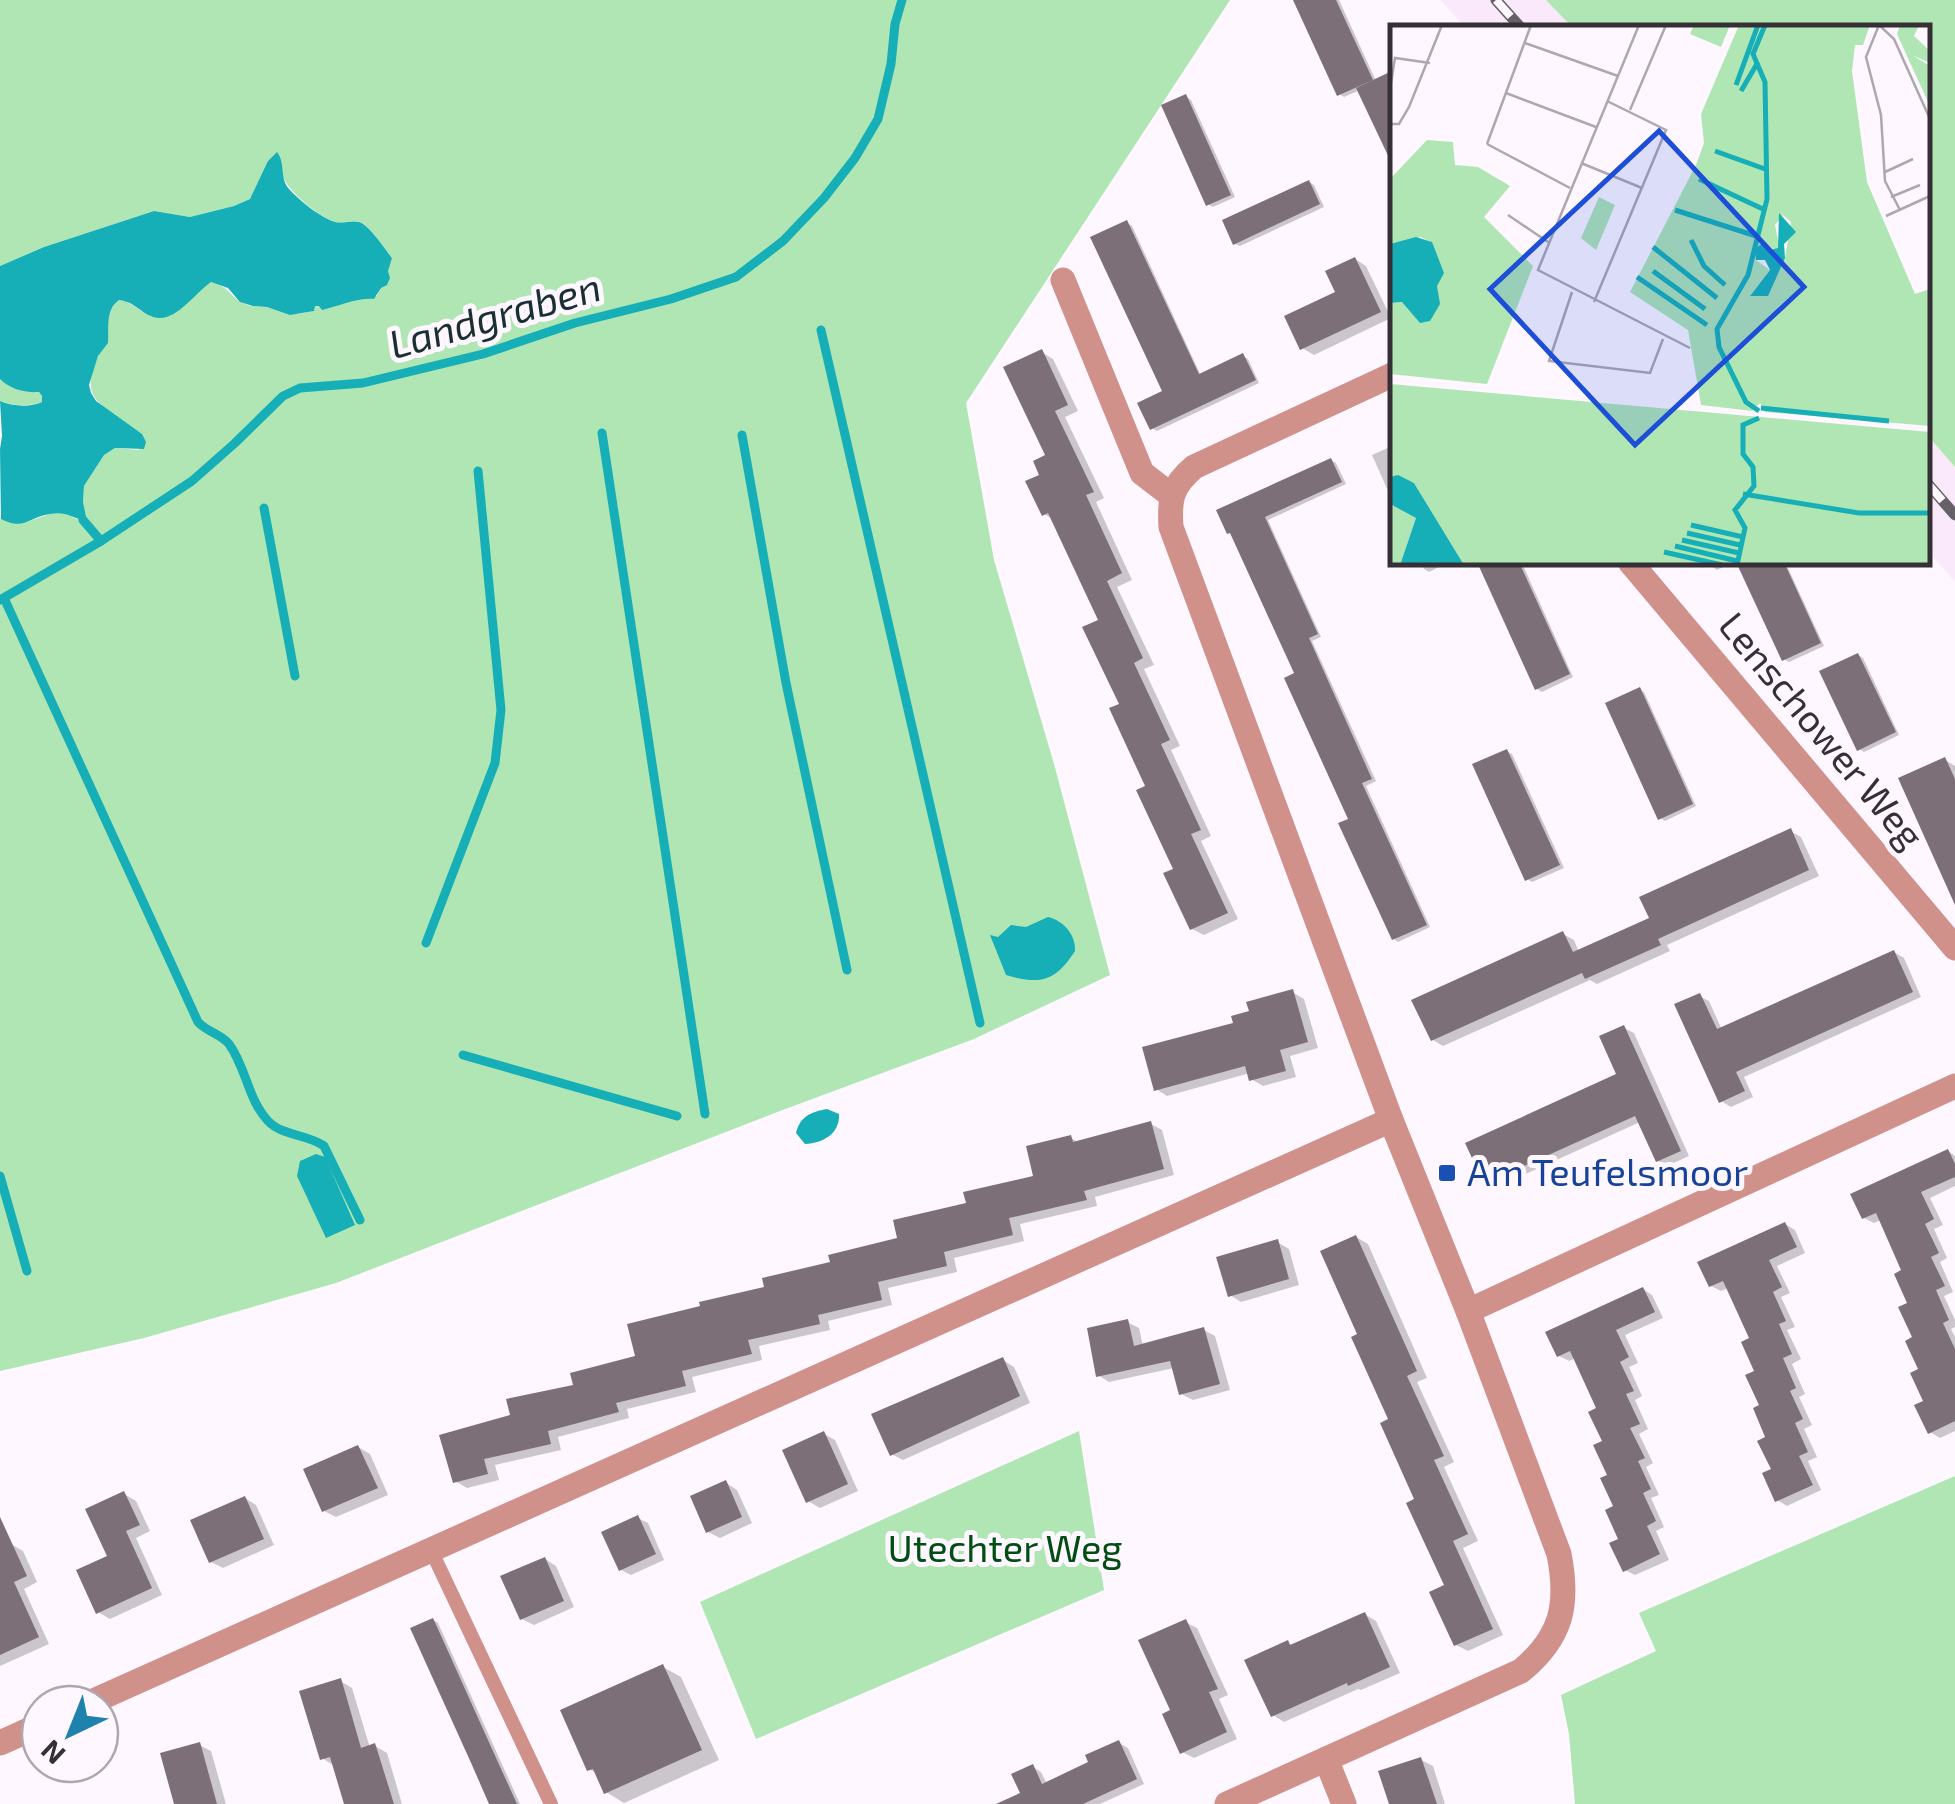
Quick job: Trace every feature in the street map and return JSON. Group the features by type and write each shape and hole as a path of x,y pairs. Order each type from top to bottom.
{"street":[{"path":"1063,280 1142,472 1172,496"},
{"path":"1227,1804 1521,1671 1538,1656 1559,1623 1564,1579 1559,1554 1391,1120 1171,527 1172,496 1178,480 1194,467 1390,377"},
{"name":"Lenschower Weg","path":"1633,565 1955,948"},
{"path":"1468,1312 1955,1086"},
{"path":"120,1689 1391,1120"},
{"path":"1326,1759 1344,1804"}],"lane":[{"path":"432,1550 551,1804"}],"shaded area":[{"path":"1440,0 1546,0 1570,25 1463,25"},
{"path":"1930,438 1955,467 1955,582 1930,553"}],"green space":[{"path":"0,0 1230,0 966,403 994,560 1110,975 974,1039 336,1283 144,1338 0,1371 0,518 22,523 48,514 66,514 76,519 86,515 84,486 104,455 115,448 139,450 142,434 100,404 91,385 108,336 109,316 119,300 151,317 210,282 246,304 289,314 304,313 313,311 315,306 377,296 392,258 363,224 335,222 321,215 296,195 282,174 259,182 250,199 234,206 190,217 154,211 44,247 0,266"},
{"path":"1546,0 1955,0 1955,467 1930,438 1930,25 1570,25"},
{"path":"0,379 18,389 39,392 42,402 21,405 0,401"},
{"name":"Utechter Weg","path":"1079,1431 1104,1590 756,1739 700,1602"},
{"path":"1955,1476 1955,1804 1575,1804 1561,1695 1656,1651 1639,1613"}],"water":[{"path":"277,152 286,184 299,199 335,222 359,222 377,238 392,258 387,285 374,299 322,310 315,306 314,311 290,315 240,302 228,288 211,282 166,317 148,315 119,300 110,314 108,343 98,356 89,385 96,401 142,434 144,449 115,448 104,455 84,486 83,520 60,513 21,523 1,519 0,401 32,405 42,402 42,396 39,392 13,388 0,379 0,266 44,247 154,211 190,217 234,206 250,199 268,161"},
{"path":"1048,917 1064,925 1071,934 1075,951 1068,961 1053,975 1038,980 1006,975 990,935 998,937 1011,925 1026,927"},
{"path":"827,1109 839,1114 837,1127 824,1139 805,1144 796,1133 800,1122 811,1113"},
{"path":"316,1154 325,1157 355,1225 326,1238 297,1176 300,1161"}],"building":[{"path":"1293,0 1336,0 1373,80 1337,96"},
{"path":"1390,72 1390,160 1356,88"},
{"path":"1186,94 1231,195 1206,206 1161,105"},
{"path":"1309,180 1320,204 1233,245 1222,220"},
{"path":"1127,220 1199,374 1243,353 1256,380 1150,430 1137,403 1162,391 1090,237"},
{"path":"1355,257 1381,312 1300,350 1284,316 1335,292 1325,271"},
{"path":"1042,349 1068,405 1055,411 1094,492 1086,495 1122,573 1107,581 1143,658 1134,663 1170,740 1161,744 1201,830 1191,834 1228,913 1190,930 1163,873 1173,869 1136,790 1145,786 1109,708 1119,704 1082,627 1098,620 1048,513 1042,516 1025,481 1039,475 1033,461 1045,455 1003,367"},
{"path":"1331,458 1342,482 1265,517 1318,634 1309,638 1372,779 1362,783 1427,925 1392,940 1338,823 1348,819 1284,678 1294,673 1216,510"},
{"path":"1478,565 1520,565 1570,674 1535,690"},
{"path":"1737,565 1785,565 1821,643 1782,661"},
{"path":"1858,653 1896,732 1857,751 1819,671"},
{"path":"1640,687 1693,804 1658,820 1605,703"},
{"path":"1507,749 1560,865 1525,881 1472,764"},
{"path":"1945,757 1955,779 1955,905 1898,778"},
{"path":"1791,828 1809,870 1658,939 1661,945 1585,979 1582,973 1431,1041 1411,1000 1563,931 1573,952 1649,918 1639,897"},
{"path":"1894,950 1913,992 1736,1072 1745,1091 1719,1103 1674,1004 1700,993 1717,1029"},
{"path":"1293,989 1308,1042 1280,1050 1286,1071 1249,1081 1245,1066 1154,1091 1142,1047 1233,1023 1231,1016 1249,1011 1246,1002"},
{"path":"1624,1025 1681,1151 1656,1162 1635,1116 1484,1184 1465,1143 1616,1074 1599,1036"},
{"path":"1151,1121 1164,1169 1084,1191 1087,1200 1009,1218 1013,1235 944,1252 947,1266 878,1282 882,1300 818,1315 820,1324 748,1340 752,1354 682,1371 686,1386 616,1403 619,1412 548,1431 551,1444 484,1459 488,1474 453,1483 439,1435 510,1415 506,1399 573,1385 570,1373 635,1356 627,1324 764,1287 762,1278 830,1262 828,1255 897,1238 893,1220 966,1203 963,1192 1033,1176 1026,1146 1071,1135 1073,1142"},
{"path":"1948,1149 1955,1164 1955,1177 1921,1192 1934,1219 1925,1224 1939,1253 1931,1257 1945,1286 1936,1290 1949,1320 1943,1323 1955,1349 1955,1421 1928,1434 1914,1405 1923,1401 1910,1373 1918,1369 1905,1341 1912,1337 1898,1307 1907,1303 1894,1274 1901,1270 1876,1213 1862,1219 1850,1194"},
{"path":"1785,1222 1797,1247 1769,1260 1782,1287 1773,1292 1786,1321 1779,1324 1792,1354 1783,1358 1796,1388 1790,1391 1803,1419 1795,1423 1808,1452 1799,1456 1813,1485 1775,1502 1762,1473 1771,1469 1757,1441 1765,1437 1753,1408 1759,1405 1745,1375 1754,1371 1741,1342 1749,1338 1723,1281 1709,1287 1697,1262"},
{"path":"1356,1235 1417,1371 1407,1376 1444,1456 1434,1460 1468,1534 1453,1541 1493,1629 1454,1646 1429,1592 1444,1585 1406,1503 1414,1499 1380,1423 1388,1419 1351,1337 1357,1334 1320,1251"},
{"path":"1278,1239 1289,1279 1228,1297 1216,1257"},
{"path":"1643,1287 1655,1312 1616,1330 1629,1357 1620,1362 1634,1391 1626,1394 1640,1424 1630,1428 1645,1458 1638,1461 1651,1489 1643,1493 1656,1521 1647,1526 1660,1554 1623,1572 1609,1543 1618,1539 1605,1510 1613,1506 1600,1478 1607,1475 1593,1445 1602,1441 1588,1412 1596,1408 1570,1351 1557,1357 1545,1332"},
{"path":"1128,1319 1134,1346 1204,1327 1220,1384 1179,1395 1170,1361 1096,1377 1087,1328"},
{"path":"1003,1357 1020,1396 890,1456 871,1414"},
{"path":"824,1431 848,1484 806,1503 782,1450"},
{"path":"358,1445 378,1488 322,1512 303,1469"},
{"path":"726,1480 742,1517 706,1533 690,1496"},
{"path":"124,1491 140,1525 126,1531 152,1588 96,1614 76,1570 107,1556 85,1509"},
{"path":"245,1496 264,1539 209,1563 190,1520"},
{"path":"638,1515 656,1554 619,1571 601,1532"},
{"path":"0,1517 27,1576 14,1582 39,1637 0,1655"},
{"path":"545,1557 564,1601 520,1620 500,1576"},
{"path":"1365,1612 1390,1667 1271,1717 1244,1660 1288,1640 1290,1645"},
{"path":"433,1618 517,1804 489,1804 410,1628"},
{"path":"1186,1619 1218,1689 1209,1692 1227,1732 1180,1754 1162,1714 1170,1710 1138,1640"},
{"path":"663,1664 702,1750 604,1794 593,1769 587,1771 560,1710"},
{"path":"341,1678 361,1748 375,1743 394,1804 344,1804 330,1757 320,1760 299,1691"},
{"path":"1119,1740 1137,1779 1083,1804 996,1804 1020,1793 1011,1774 1033,1764 1042,1784 1088,1762 1085,1755"},
{"path":"200,1742 217,1804 174,1804 160,1753"},
{"path":"1421,1757 1437,1804 1389,1804 1378,1771"}],"waterway":[{"name":"Landgraben","path":"0,600 101,541 192,481 283,396 300,388 363,383 483,354 736,277 783,241 855,158 878,119 902,0"},
{"path":"821,330 980,1023"},
{"path":"602,433 705,1114"},
{"path":"742,435 786,683 847,970"},
{"path":"426,943 495,763 501,710 478,471"},
{"path":"264,508 295,676"},
{"path":"83,520 101,541"},
{"path":"4,598 198,1022 229,1044 268,1121 280,1130 324,1146 360,1220"},
{"path":"463,1055 677,1116"},
{"path":"0,1176 27,1271"}],"railway":[{"path":"1496,0 1518,25"},
{"path":"1930,486 1955,515"}],"place":[{"name":"Am Teufelsmoor","path":"1447,1173"}]}
